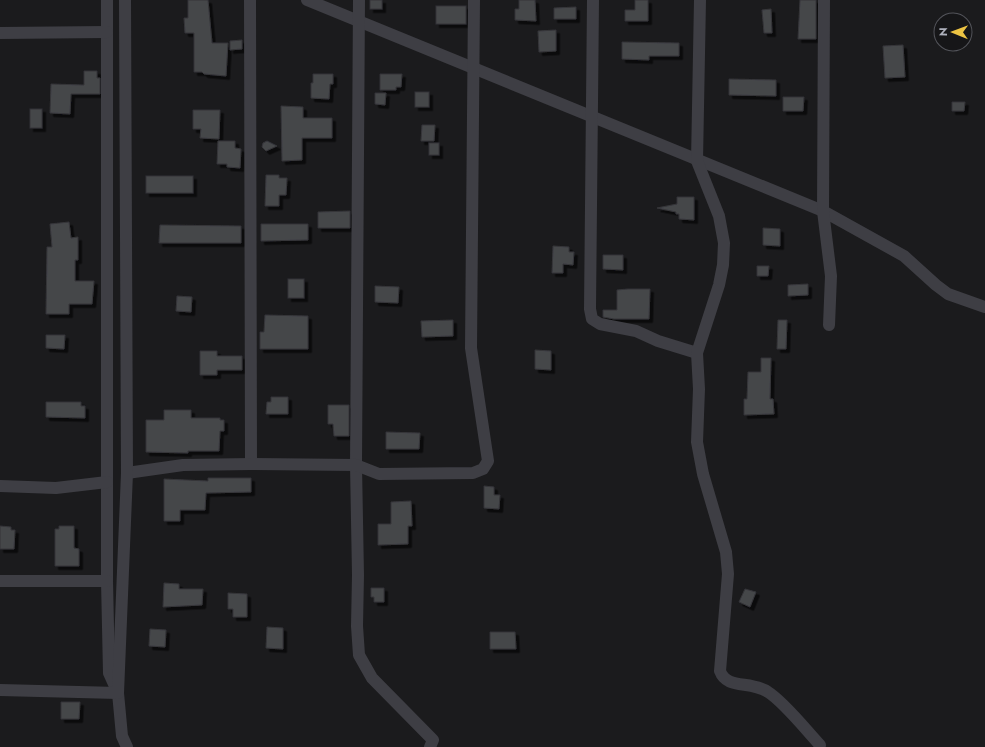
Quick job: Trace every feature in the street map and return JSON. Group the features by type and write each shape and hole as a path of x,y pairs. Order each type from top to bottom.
{"street":[{"path":"107,0 108,482 106,581 109,673 118,693"},
{"path":"125,0 127,472 118,693 122,736 127,747"},
{"path":"250,0 251,464"},
{"path":"307,0 473,69 592,116 697,161 824,211 904,256 948,294 985,307"},
{"path":"359,0 356,465 358,575 357,626 359,656 372,678 433,740 430,747"},
{"path":"127,472 183,465 251,464 356,465 379,474 473,473 483,469 488,461 472,348 474,0"},
{"path":"593,0 590,309 592,319 600,324 636,331 658,341 697,353"},
{"path":"700,0 697,161 719,216 724,243 723,265 719,285 697,353 699,389 697,442 703,474 726,552 728,574 720,671 723,678 731,683 749,684 768,691 820,745"},
{"path":"824,0 824,211 831,276 829,325"},
{"path":"0,33 107,32"},
{"path":"0,486 56,488 108,482"},
{"path":"0,581 106,581"},
{"path":"0,690 118,693"}],"building":[{"path":"188,0 208,0 212,43 228,43 226,76 194,72 194,33 185,33 184,18 188,18"},
{"path":"370,0 382,0 382,9 370,9"},
{"path":"519,0 535,0 536,21 515,20 515,9 519,9"},
{"path":"635,0 648,0 648,21 625,21 625,10 635,10"},
{"path":"800,0 816,0 816,39 798,39"},
{"path":"436,6 466,6 466,24 436,24"},
{"path":"576,7 576,19 554,19 554,8"},
{"path":"771,9 772,33 764,33 762,10"},
{"path":"556,30 556,51 539,52 538,31"},
{"path":"242,40 242,49 230,50 230,41"},
{"path":"622,42 679,43 679,56 649,56 649,60 622,59"},
{"path":"903,45 905,77 885,78 883,46"},
{"path":"84,71 97,71 97,78 100,78 100,94 71,94 70,114 50,113 51,84 84,85"},
{"path":"313,74 333,74 333,84 330,84 329,99 311,98 311,83 313,83"},
{"path":"380,74 402,74 401,87 396,87 396,90 380,90"},
{"path":"729,79 776,80 776,96 729,95"},
{"path":"415,92 429,92 429,107 415,107"},
{"path":"375,93 386,93 385,105 375,104"},
{"path":"783,97 804,97 803,111 783,111"},
{"path":"952,102 965,102 964,111 952,111"},
{"path":"281,106 303,107 303,118 332,118 332,138 302,138 302,160 282,161"},
{"path":"30,109 42,109 42,128 30,128"},
{"path":"193,110 220,110 219,139 200,138 201,129 193,129"},
{"path":"422,125 435,125 434,141 421,141"},
{"path":"218,141 235,141 235,148 241,149 240,168 227,167 227,164 217,164"},
{"path":"267,141 277,146 266,151 262,147 263,143"},
{"path":"429,143 439,143 439,155 429,155"},
{"path":"266,175 279,175 279,178 287,178 286,195 279,195 279,206 265,206"},
{"path":"146,176 193,176 193,193 146,193"},
{"path":"677,197 694,197 694,220 679,219 679,214 676,214 676,212 657,208 677,204"},
{"path":"350,211 350,228 318,228 318,212"},
{"path":"69,222 71,238 78,237 78,260 75,260 75,281 94,281 92,304 69,304 69,314 46,314 47,247 52,247 50,224"},
{"path":"261,224 308,224 308,240 261,241"},
{"path":"160,225 241,226 241,243 159,243"},
{"path":"763,228 780,229 780,246 763,245"},
{"path":"553,246 569,247 569,252 574,252 573,265 563,264 563,273 552,273"},
{"path":"603,255 623,255 623,270 603,269"},
{"path":"757,266 769,266 768,276 757,276"},
{"path":"288,279 304,279 304,298 288,298"},
{"path":"808,284 808,295 788,296 788,285"},
{"path":"375,286 399,287 398,303 375,302"},
{"path":"650,289 649,319 614,319 603,317 603,310 617,310 617,290"},
{"path":"177,296 192,297 191,312 176,311"},
{"path":"265,315 308,316 308,349 260,349 260,332 264,332"},
{"path":"453,320 453,336 422,337 421,321"},
{"path":"778,320 787,320 786,349 777,349"},
{"path":"46,335 65,335 64,349 46,348"},
{"path":"535,350 551,351 551,370 535,369"},
{"path":"200,351 217,351 217,356 242,356 242,370 217,370 217,375 200,375"},
{"path":"761,358 771,358 770,399 773,399 774,414 744,415 744,399 747,399 748,372 761,372"},
{"path":"271,397 288,397 288,414 266,414 267,402 271,402"},
{"path":"46,402 81,402 81,406 85,406 85,418 46,417"},
{"path":"328,405 349,405 349,436 334,436 333,424 328,424"},
{"path":"164,410 191,410 191,418 220,418 220,420 224,420 224,431 220,431 219,451 188,451 188,453 146,452 146,420 164,420"},
{"path":"386,432 420,433 419,449 386,449"},
{"path":"208,478 251,478 251,492 206,493 205,510 180,510 180,521 164,521 164,479 208,481"},
{"path":"484,486 494,487 494,495 500,495 499,509 484,508"},
{"path":"411,501 412,526 408,526 408,544 378,545 378,524 391,524 391,502"},
{"path":"0,526 11,527 11,530 15,530 14,549 0,549"},
{"path":"59,526 74,526 74,548 79,549 79,566 55,566 55,529 59,529"},
{"path":"164,583 179,584 179,589 203,589 202,605 163,607"},
{"path":"371,588 384,588 384,602 374,602 374,597 371,597"},
{"path":"745,589 756,592 750,607 739,602"},
{"path":"228,593 247,594 247,617 233,617 233,609 228,609"},
{"path":"267,627 283,628 283,649 266,648"},
{"path":"150,629 166,630 165,647 149,646"},
{"path":"490,632 515,632 516,649 490,649"},
{"path":"61,702 80,702 79,719 61,719"}]}
